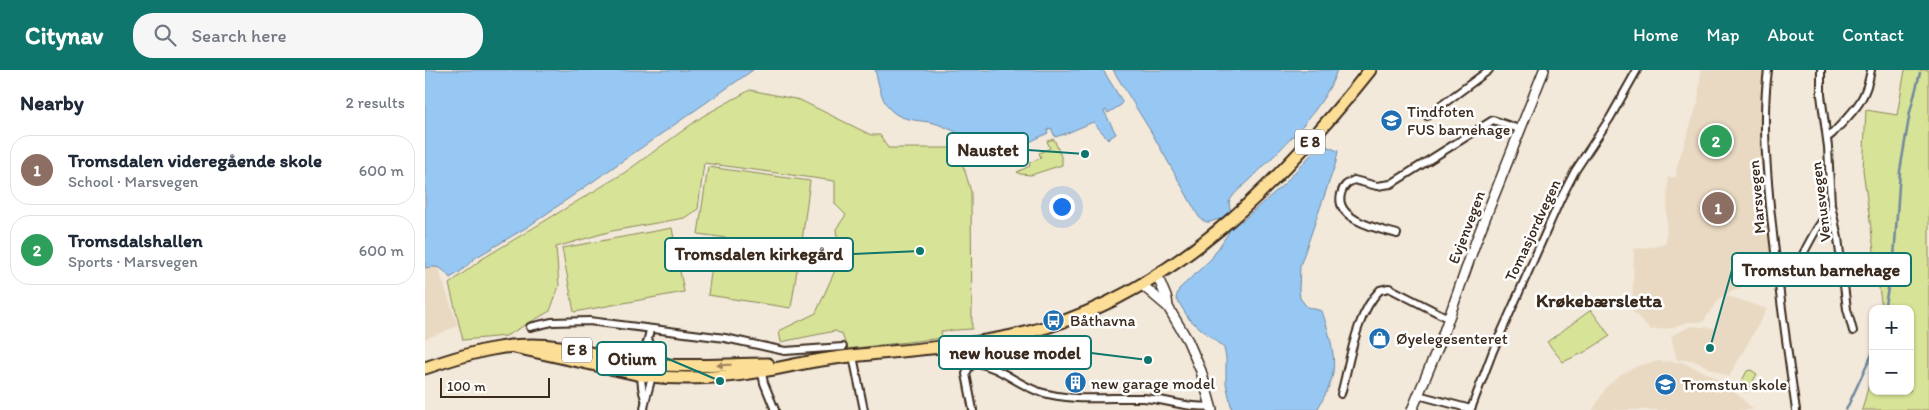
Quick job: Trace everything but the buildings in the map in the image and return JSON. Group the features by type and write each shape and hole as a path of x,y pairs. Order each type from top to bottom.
{"highway":[{"name":"E 8","path":"425,368 483,350 529,344 559,347 647,370 717,376 791,364 975,342 1025,332 1081,314 1157,275 1188,253 1224,225 1275,178 1309,143 1370,70"}],"street":[{"path":"1427,116 1489,70"},
{"name":"Evjenvegen","path":"1412,410 1519,130 1544,70"},
{"name":"Tomasjordvegen","path":"1471,409 1493,351 1564,191 1610,118 1637,70"},
{"name":"Marsvegen","path":"1768,70 1765,103 1765,148 1779,286 1796,410"},
{"name":"Venusvegen","path":"1821,70 1821,95 1827,138 1832,211 1838,238 1847,309 1853,331"},
{"path":"1827,138 1863,100 1871,70"},
{"path":"1397,234 1372,227 1349,214 1343,208 1341,200 1341,193 1345,185 1354,180 1377,186 1391,184 1493,120 1519,130"},
{"path":"1779,286 1787,281 1824,219 1832,211"},
{"path":"1157,275 1167,299 1168,307"},
{"path":"973,410 966,374 971,365 977,363 991,367 1030,389 1061,396 1143,398 1212,408 1205,381 1196,358 1168,307 1141,284"},
{"path":"1341,394 1356,334 1371,303 1380,290 1389,288 1448,318"},
{"path":"530,327 552,322 578,321 725,338 785,351 843,347"},
{"path":"644,410 645,399 650,386 644,351 649,341 650,328"},
{"path":"645,399 642,392 651,346 649,341"},
{"path":"853,356 864,410"},
{"path":"761,368 763,384 775,410"},
{"path":"1418,395 1471,409"}],"shaded area":[{"path":"1701,70 1764,70 1761,125 1776,285 1768,288 1768,284 1762,284 1761,278 1741,279 1741,289 1734,290 1720,298 1703,322 1688,322 1672,328 1651,330 1632,311 1634,249 1659,246 1666,243 1668,177 1676,177 1677,166 1698,102"},
{"path":"431,266 438,267 458,326 425,339 425,268"},
{"path":"1727,296 1767,309 1729,377 1692,360 1677,360 1671,336 1691,326 1715,328"},
{"name":"Tromstun skole","path":"1659,361 1681,362 1709,374 1734,391 1754,410 1593,410 1606,387 1621,374 1640,365"}],"green space":[{"path":"1905,70 1929,70 1929,410 1862,410 1869,384 1869,395 1914,395 1914,305 1881,305 1863,170 1866,110 1897,115"},
{"path":"750,90 800,100 871,135 880,135 888,148 955,148 965,171 971,192 972,329 941,331 942,338 847,349 842,334 835,331 781,342 779,331 816,313 840,259 836,229 846,215 835,204 835,181 704,163 698,209 684,218 612,231 556,247 559,286 550,311 506,336 463,340 449,284 482,259 624,173 703,116"},
{"path":"1054,139 1062,159 1062,165 1031,175 1017,172 1030,166 1029,163 1041,158 1039,153 1050,148 1047,141"},
{"path":"708,167 810,181 801,248 698,234"},
{"path":"672,228 684,292 574,312 562,248"},
{"path":"715,244 799,257 791,308 708,295"},
{"path":"1591,310 1610,336 1585,352 1563,362 1547,342"},
{"path":"1751,370 1757,374 1747,392 1738,388 1747,371"}],"water":[{"path":"425,70 753,70 529,226 475,258 460,272 450,278 439,268 425,268"},
{"path":"875,70 1103,70 1122,101 1121,105 1108,113 1106,110 1104,111 1116,134 1108,139 1093,122 1055,137 1051,128 1047,130 1048,133 999,157 977,143 941,125 907,119 897,115 889,108 883,98"},
{"path":"1113,70 1337,70 1331,85 1312,114 1289,141 1237,191 1229,202 1230,209 1242,221 1283,185 1321,144 1338,151 1336,162 1300,266 1300,298 1307,307 1322,311 1331,342 1334,365 1327,392 1317,410 1232,410 1226,383 1224,348 1189,319 1176,298 1179,289 1211,259 1229,232 1218,219 1208,222 1199,217 1153,135"}],"waterway":[{"path":"1885,305 1894,258 1900,171 1910,112 1920,73"},
{"path":"1846,410 1869,361"}],"place":[{"name":"Tindfoten FUS barnehage","path":"1391,120"},
{"name":"Tromsdalshallen","path":"1716,141"},
{"name":"Naustet","path":"1085,154"},
{"name":"Tromsdalen videregående skole","path":"1718,208"},
{"name":"Tromsdalen kirkegård","path":"920,251"},
{"name":"Båthavna","path":"1054,320"},
{"name":"Øyelegesenteret","path":"1380,338"},
{"name":"Tromstun barnehage","path":"1710,348"},
{"name":"new house model","path":"1148,360"},
{"name":"Otium","path":"720,381"},
{"name":"new garage model","path":"1075,383"},
{"name":"Tromstun skole","path":"1666,384"}],"district":[{"name":"Krøkebærsletta","path":"1599,300"}]}
